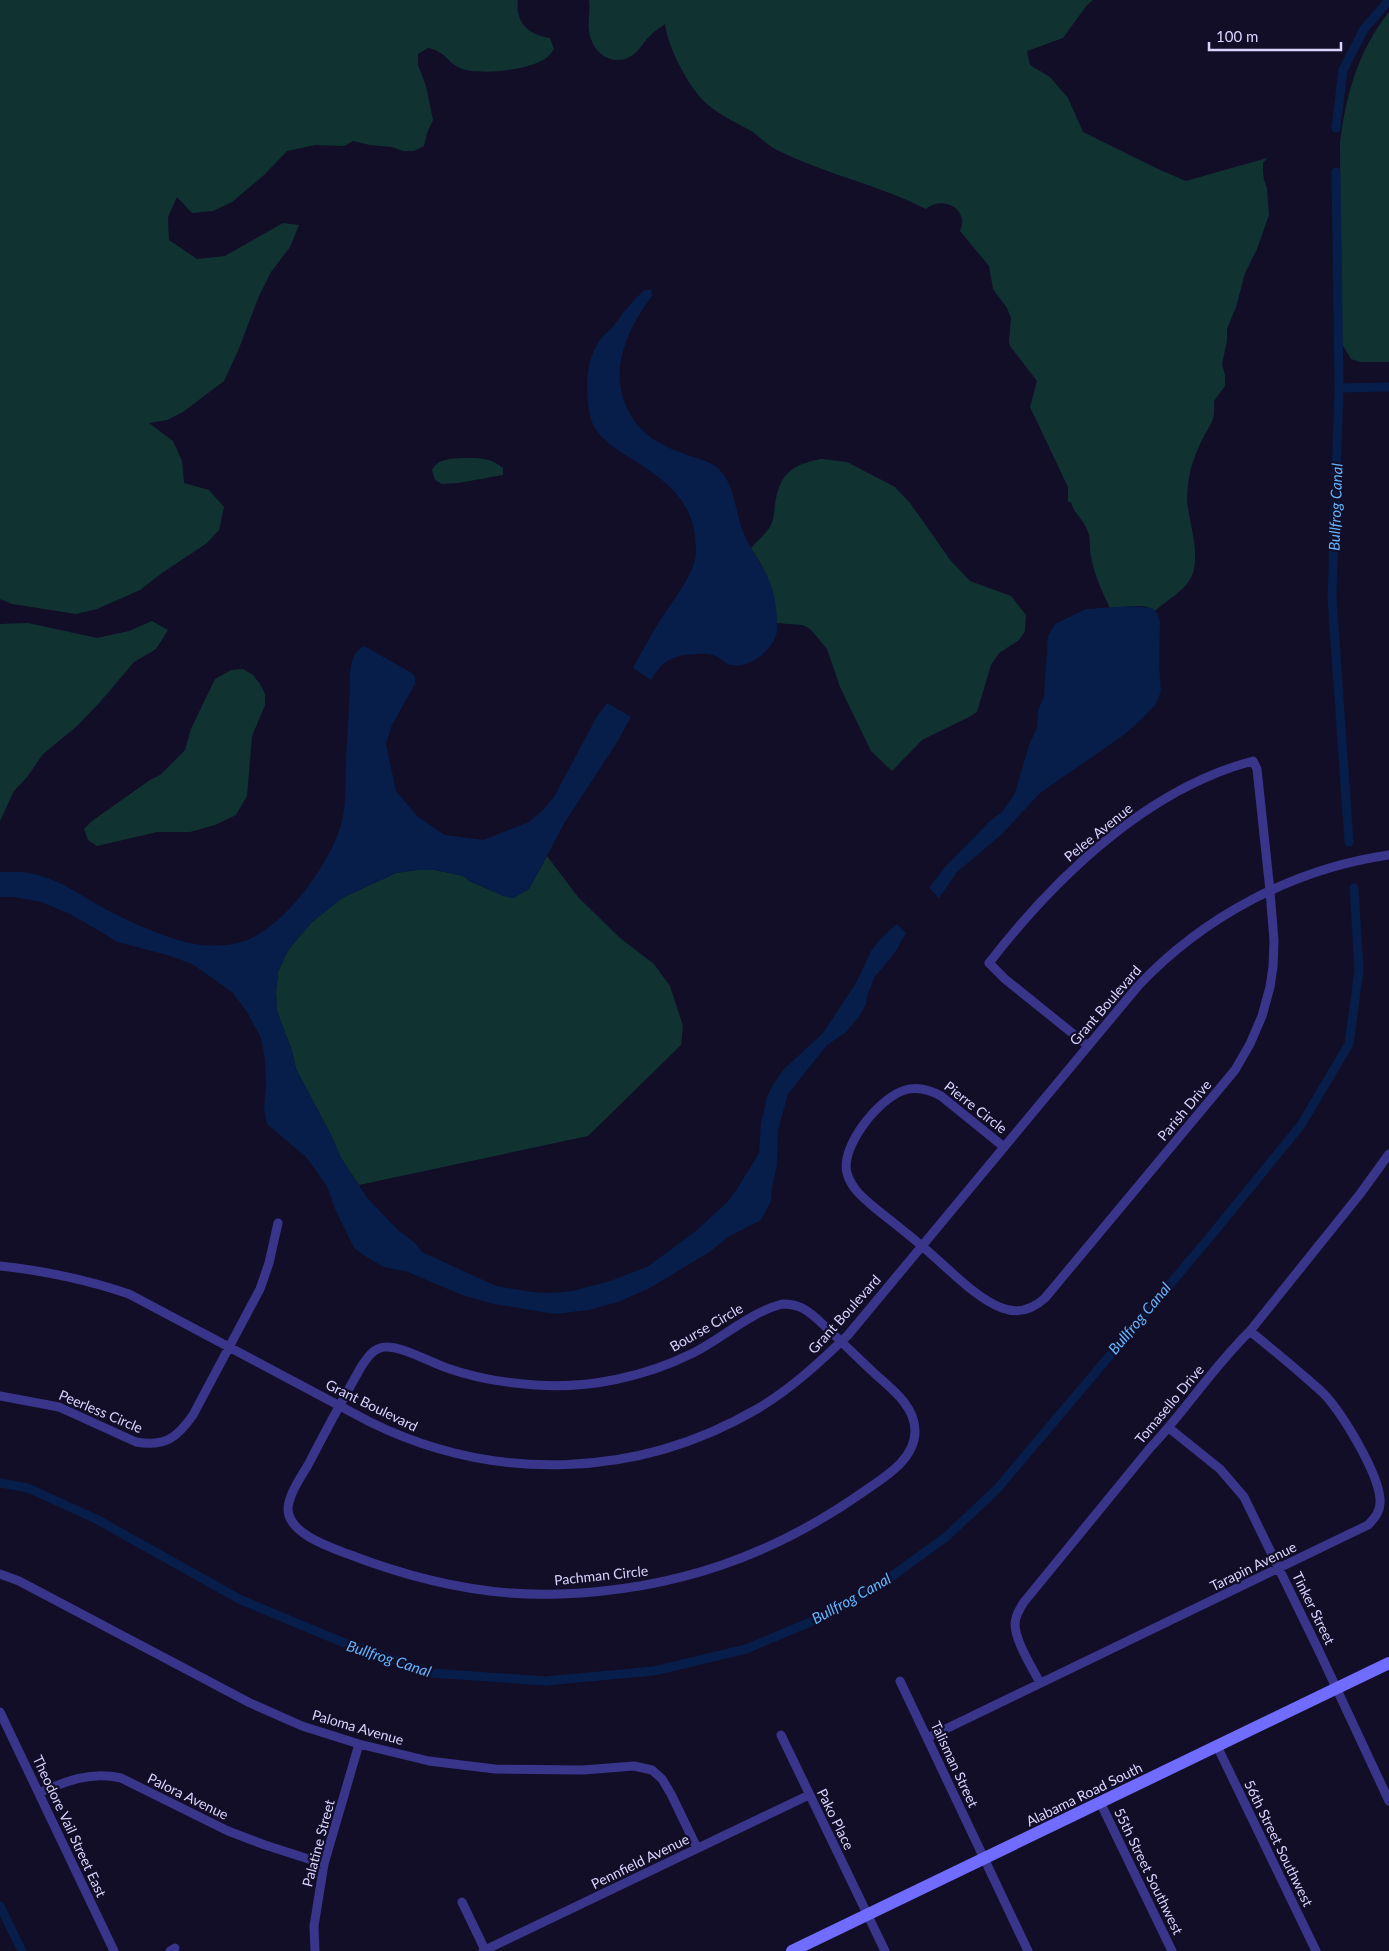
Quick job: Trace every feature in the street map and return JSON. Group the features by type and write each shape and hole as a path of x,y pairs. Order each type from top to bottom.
{"street":[{"name":"Parish Drive","path":"922,1246 982,1296 1002,1308 1013,1311 1028,1309 1037,1305 1045,1298 1228,1078 1250,1044 1262,1016 1273,967 1274,941 1270,891 1257,769 1253,761"},
{"name":"Pelee Avenue","path":"1087,1045 988,963 1055,886 1099,845 1141,815 1187,787 1229,767 1253,761"},
{"name":"Grant Boulevard","path":"0,1266 66,1275 128,1294 339,1406 400,1436 459,1454 504,1463 536,1465 605,1462 656,1452 698,1438 728,1425 782,1393 841,1342 1087,1045 1153,970 1183,944 1233,910 1270,891 1329,868 1389,856"},
{"name":"Pierre Circle","path":"922,1246 859,1194 851,1183 847,1171 848,1150 853,1139 864,1124 880,1106 895,1094 917,1088 930,1090 941,1096 1004,1147"},
{"name":"Tomasello Drive","path":"1040,1683 1018,1637 1015,1624 1018,1612 1030,1594 1150,1448 1169,1428 1218,1366 1250,1331 1360,1194 1389,1154"},
{"name":"Peerless Circle","path":"0,1396 59,1407 136,1442 150,1444 162,1442 176,1436 186,1425 260,1289 269,1263 278,1223"},
{"name":"Bourse Circle","path":"339,1406 367,1357 375,1350 384,1347 398,1348 432,1363 479,1378 513,1384 568,1386 613,1380 668,1364 693,1353 758,1312 782,1304 791,1304 811,1314 841,1342"},
{"name":"Tarapin Avenue","path":"927,1738 1368,1525 1376,1517 1380,1508 1380,1498 1373,1476 1344,1421 1325,1395 1250,1331"},
{"name":"Pachman Circle","path":"339,1406 290,1499 288,1509 292,1521 298,1530 360,1559 409,1576 461,1587 530,1594 624,1590 661,1583 715,1568 754,1554 792,1536 846,1505 881,1480 904,1459 910,1450 914,1438 915,1428 912,1415 896,1394 841,1342"},
{"name":"Tinker Street","path":"1169,1428 1220,1469 1236,1486 1250,1508 1389,1801"},
{"name":"Paloma Avenue","path":"0,1574 20,1580 250,1703 302,1726 359,1744 429,1761 480,1768 583,1770 634,1766 652,1770 662,1779 671,1794 697,1848"},
{"name":"Alabama Road South","path":"792,1951 1389,1663"},
{"name":"Talisman Street","path":"900,1681 1028,1951"},
{"name":"Theodore Vail Street East","path":"0,1712 114,1951"},
{"name":"Pako Place","path":"781,1736 885,1951"},
{"name":"Palatine Street","path":"315,1951 314,1926 324,1864 359,1744"},
{"name":"56th Street Southwest","path":"1218,1746 1316,1951"},
{"name":"Palora Avenue","path":"39,1792 76,1778 87,1776 121,1778 228,1831 324,1864"},
{"name":"Pennfield Avenue","path":"484,1950 809,1795"},
{"name":"55th Street Southwest","path":"1100,1802 1172,1951"},
{"path":"462,1902 484,1950"}],"green space":[{"path":"0,0 518,0 521,21 530,31 550,38 554,49 546,58 528,66 517,69 479,72 460,68 439,52 428,48 418,54 418,65 426,86 433,120 424,146 414,151 403,151 392,147 353,141 344,146 315,145 287,151 264,175 232,202 213,211 192,213 177,197 168,217 169,240 197,259 225,256 283,223 299,225 290,247 271,272 259,296 238,351 224,381 183,412 167,420 149,423 173,441 182,461 184,483 209,490 224,507 219,530 207,543 140,590 97,609 76,614 12,604 0,599"},
{"path":"589,0 1093,0 1087,5 1063,38 1027,51 1030,65 1050,77 1068,98 1083,132 1186,181 1267,158 1263,163 1263,172 1267,188 1269,215 1257,249 1245,273 1236,307 1227,329 1227,341 1222,364 1225,386 1214,401 1213,418 1197,452 1189,476 1187,505 1194,540 1195,565 1187,584 1155,611 1145,606 1110,608 1094,570 1087,528 1074,510 1071,502 1068,502 1068,487 1030,407 1037,381 1010,346 1011,318 1007,308 993,289 989,266 960,231 962,219 956,209 941,203 926,209 890,193 814,166 777,150 753,132 718,112 700,97 680,67 670,44 665,24 628,58 615,60 603,56 594,46 590,34"},
{"path":"1389,12 1389,362 1360,362 1351,359 1341,342 1340,143 1346,107 1355,74 1369,42"},
{"path":"462,458 489,460 503,468 503,475 458,483 442,484 435,480 432,470 438,463 445,460"},
{"path":"821,459 847,462 895,487 910,503 951,561 970,581 1011,596 1026,615 1025,631 1019,640 999,653 991,665 977,712 922,740 892,771 871,751 840,687 827,649 810,629 803,625 776,623 770,584 763,567 751,548 771,525 778,489 786,475 797,466"},
{"path":"152,621 168,630 156,649 134,662 76,727 43,754 27,777 14,791 0,821 0,624 28,623 97,638 129,631"},
{"path":"243,669 253,675 260,684 265,694 265,705 252,736 247,796 236,815 215,825 190,832 157,832 97,846 88,840 84,829 92,821 160,775 185,750 191,729 215,679 231,670"},
{"path":"547,856 578,897 620,938 654,964 670,986 683,1026 681,1045 588,1136 359,1185 341,1158 296,1069 292,1051 277,1011 278,972 288,950 312,922 342,898 396,873 435,870 464,876 469,881 513,898 529,889"}],"water":[{"path":"645,290 651,290 652,296 634,323 623,353 620,383 623,399 630,414 651,438 670,448 711,463 726,478 744,534 772,587 777,624 775,639 765,652 751,662 743,665 728,664 711,654 676,657 660,667 651,680 633,668 692,569 696,552 693,526 685,505 670,487 650,471 612,446 598,432 590,416 587,385 588,369 592,354 600,340 632,302"},
{"path":"1130,606 1152,608 1157,613 1160,622 1159,663 1161,691 1156,704 1121,737 1040,793 1001,835 957,872 939,898 929,888 945,867 990,821 1003,811 1015,793 1029,745 1037,728 1038,711 1044,696 1048,636 1055,624 1086,609"},
{"path":"364,646 412,673 415,677 415,684 392,725 386,744 396,791 418,817 445,835 483,840 529,822 554,797 596,718 607,703 631,717 616,744 565,822 529,889 513,898 469,881 463,876 435,870 396,873 342,898 312,922 288,950 278,972 277,1011 292,1051 296,1069 341,1158 368,1199 399,1231 414,1242 422,1252 496,1286 531,1292 572,1291 610,1281 647,1267 696,1231 728,1201 759,1153 761,1123 767,1097 773,1085 783,1070 823,1033 856,983 871,951 881,938 897,924 906,933 896,951 874,978 866,1005 858,1018 845,1033 827,1045 788,1094 778,1130 777,1165 771,1201 761,1220 728,1237 711,1251 650,1288 618,1302 588,1310 555,1314 494,1304 462,1295 408,1272 384,1267 368,1258 354,1248 335,1209 327,1186 306,1157 267,1124 264,1109 266,1087 265,1059 261,1038 247,1012 232,992 192,964 167,955 118,942 70,914 41,902 14,897 0,897 0,872 30,873 43,876 145,928 172,938 211,946 241,942 257,935 273,924 302,894 315,876 335,841 341,825 345,801 350,674 354,655"}],"waterway":[{"name":"Bullfrog Canal","path":"1336,128 1343,70 1364,29 1389,0"},
{"name":"Bullfrog Canal","path":"1336,172 1339,388 1332,598 1349,842"},
{"path":"1339,388 1389,387"},
{"name":"Bullfrog Canal","path":"0,1483 28,1488 96,1519 241,1600 342,1642 432,1673 545,1681 654,1671 746,1649 832,1613 888,1579 946,1537 997,1489 1209,1238 1301,1125 1349,1044 1359,970 1354,888"},
{"path":"0,1906 22,1951"}]}
